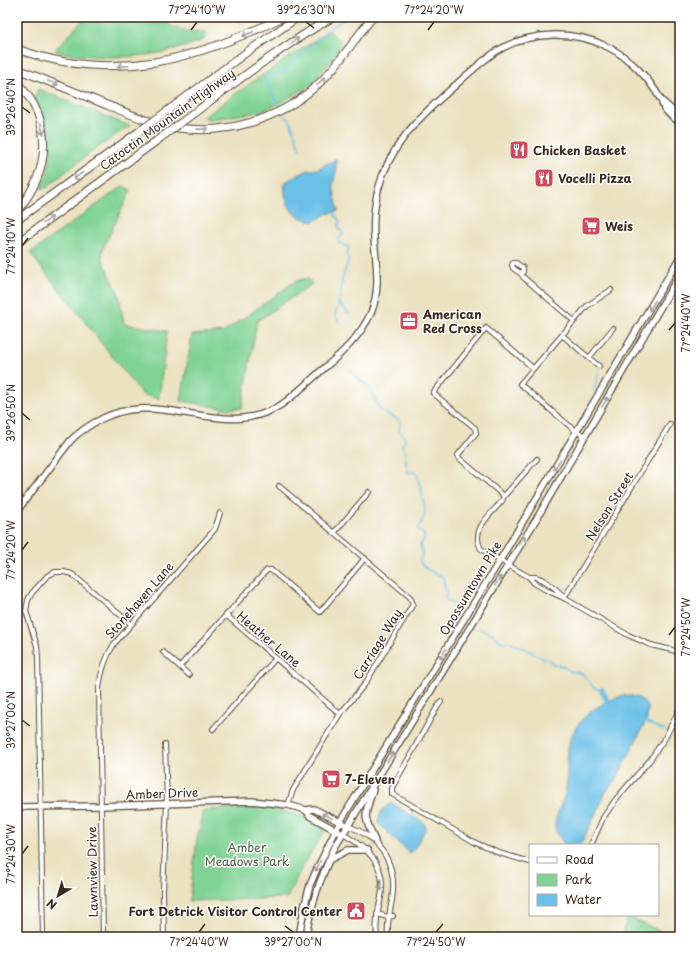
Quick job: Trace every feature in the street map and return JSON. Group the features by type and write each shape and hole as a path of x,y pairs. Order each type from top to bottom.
{"highway":[{"path":"17,50 56,61 86,65 119,66 145,64 182,57 219,46 283,17"},
{"name":"Catoctin Mountain Highway","path":"17,220 247,52 298,17"},
{"name":"Catoctin Mountain Highway","path":"17,243 279,51 333,17"},
{"path":"17,69 166,126 192,129 230,127 265,118 302,97 332,70 373,17"},
{"path":"17,83 30,98 37,112 42,126 44,147 38,177 29,196 17,211"}],"main road":[{"path":"17,510 71,440 94,422 113,414 138,409 162,410 230,419 245,418 261,414 288,400 349,346 364,327 374,302 377,278 374,239 374,212 378,191 388,162 403,136 421,116 480,64 498,51 517,42 537,36 556,35 584,38 607,47 625,58 644,76 661,100 665,109 680,123"},
{"path":"661,100 680,117"},
{"name":"Opossumtown Pike","path":"299,937 310,885 340,822 578,431 680,257"},
{"name":"Opossumtown Pike","path":"306,937 315,900 329,860 343,834 508,565 680,274"},
{"path":"375,841 365,815 376,780"},
{"name":"Amber Drive","path":"17,807 252,801 288,804 306,810 314,809 348,826"},
{"name":"Amber Drive","path":"306,810 310,816 343,834"},
{"path":"329,860 348,850 367,850"}],"street":[{"path":"522,273 523,277 574,321"},
{"path":"585,436 520,384 587,306 611,290"},
{"path":"504,496 459,458 458,455 476,433 475,428 433,393 486,328 533,368"},
{"path":"589,358 613,328"},
{"path":"562,335 599,366"},
{"name":"Nelson Street","path":"564,598 670,424"},
{"path":"537,459 504,496 502,501 482,524 478,536 478,542 482,548 530,577 534,583 564,598 641,642 680,652"},
{"name":"Carriage Way","path":"279,486 411,598 413,604 365,684 340,714 293,790 288,804"},
{"path":"334,533 369,492"},
{"name":"Stonehaven Lane","path":"100,806 99,688 101,670 110,650 131,624 215,529 220,513"},
{"name":"Heather Lane","path":"340,714 226,615 265,571 269,569 320,612 365,558"},
{"path":"43,937 38,657 37,646 26,611 28,600 32,593 47,576 55,572 64,572 72,574 83,581 131,624"},
{"path":"530,577 537,577 549,584 561,592 564,598"},
{"path":"180,666 226,615"},
{"path":"164,652 189,675"},
{"path":"213,729 276,658"},
{"path":"441,702 392,788 392,794 476,843 499,853 529,862"},
{"path":"591,844 604,818 616,799 650,760 665,738 680,708"},
{"path":"164,937 163,891 167,804 165,744"},
{"name":"Lawnview Drive","path":"100,806 103,937"},
{"path":"348,826 357,829 375,841 384,851 388,860 392,875 393,892 387,930 388,937"},
{"path":"343,834 356,841 367,850 377,864 382,888 376,920 377,937"},
{"path":"377,914 390,916"}],"green space":[{"path":"89,17 162,17 165,22 175,28 187,31 205,32 205,39 190,45 160,53 128,57 65,53 55,50 79,24"},
{"path":"330,31 342,43 333,58 313,83 296,94 259,112 211,119 203,118 265,73"},
{"path":"38,89 130,126 97,148 46,188 41,189 49,165 50,143 49,133 45,122 34,99"},
{"path":"123,186 131,190 103,248 102,258 119,295 124,324 167,331 159,399 142,394 30,253"},
{"path":"307,278 312,284 257,321 242,408 229,409 181,401 192,335 224,332 296,281"},
{"name":"Amber Meadows Park","path":"263,807 294,814 322,824 325,831 303,865 287,898 189,901 197,839 203,810"},
{"path":"628,917 674,937 621,937"}],"water":[{"path":"336,159 336,171 333,185 338,211 326,214 314,222 296,215 290,209 286,200 285,182 308,170 317,169"},
{"path":"624,695 638,698 643,701 648,707 647,719 617,778 606,792 582,842 580,844 564,844 556,831 555,826 566,790 567,755 570,739 575,730 588,714 614,698"},
{"path":"392,803 424,823 426,828 414,849 409,853 379,824 378,821 380,815 387,806"}],"waterway":[{"path":"238,17 237,18 241,24"},
{"path":"280,106 264,79 283,71 327,30 346,18"},
{"path":"285,117 289,119 291,123 300,149"},
{"path":"333,212 340,221 338,227 343,234 339,240 339,243 349,247 347,254 348,261 335,315 339,322"},
{"path":"339,303 349,314"},
{"path":"593,391 598,377 599,368"},
{"path":"350,370 362,382 368,385 379,408 384,413 396,418 400,422 399,431 405,440 402,446 406,454 405,456 408,473 414,472 418,476 419,484 422,488 421,494 425,508 424,517 418,530 424,534 424,541 420,545 422,553 420,563 428,570 443,577 446,593 445,598 459,608"},
{"path":"479,628 493,634 500,641 509,642 528,650 541,658 551,660 553,665 562,666 570,671 580,673 585,676 594,688 602,690"},
{"path":"602,690 607,701"},
{"path":"645,722 665,730"}],"place":[{"name":"Chicken Basket","path":"519,150"},
{"name":"Vocelli Pizza","path":"544,178"},
{"name":"Weis","path":"591,226"},
{"name":"American Red Cross","path":"409,321"},
{"name":"7-Eleven","path":"331,779"},
{"name":"Fort Detrick Visitor Control Center","path":"356,911"}]}
